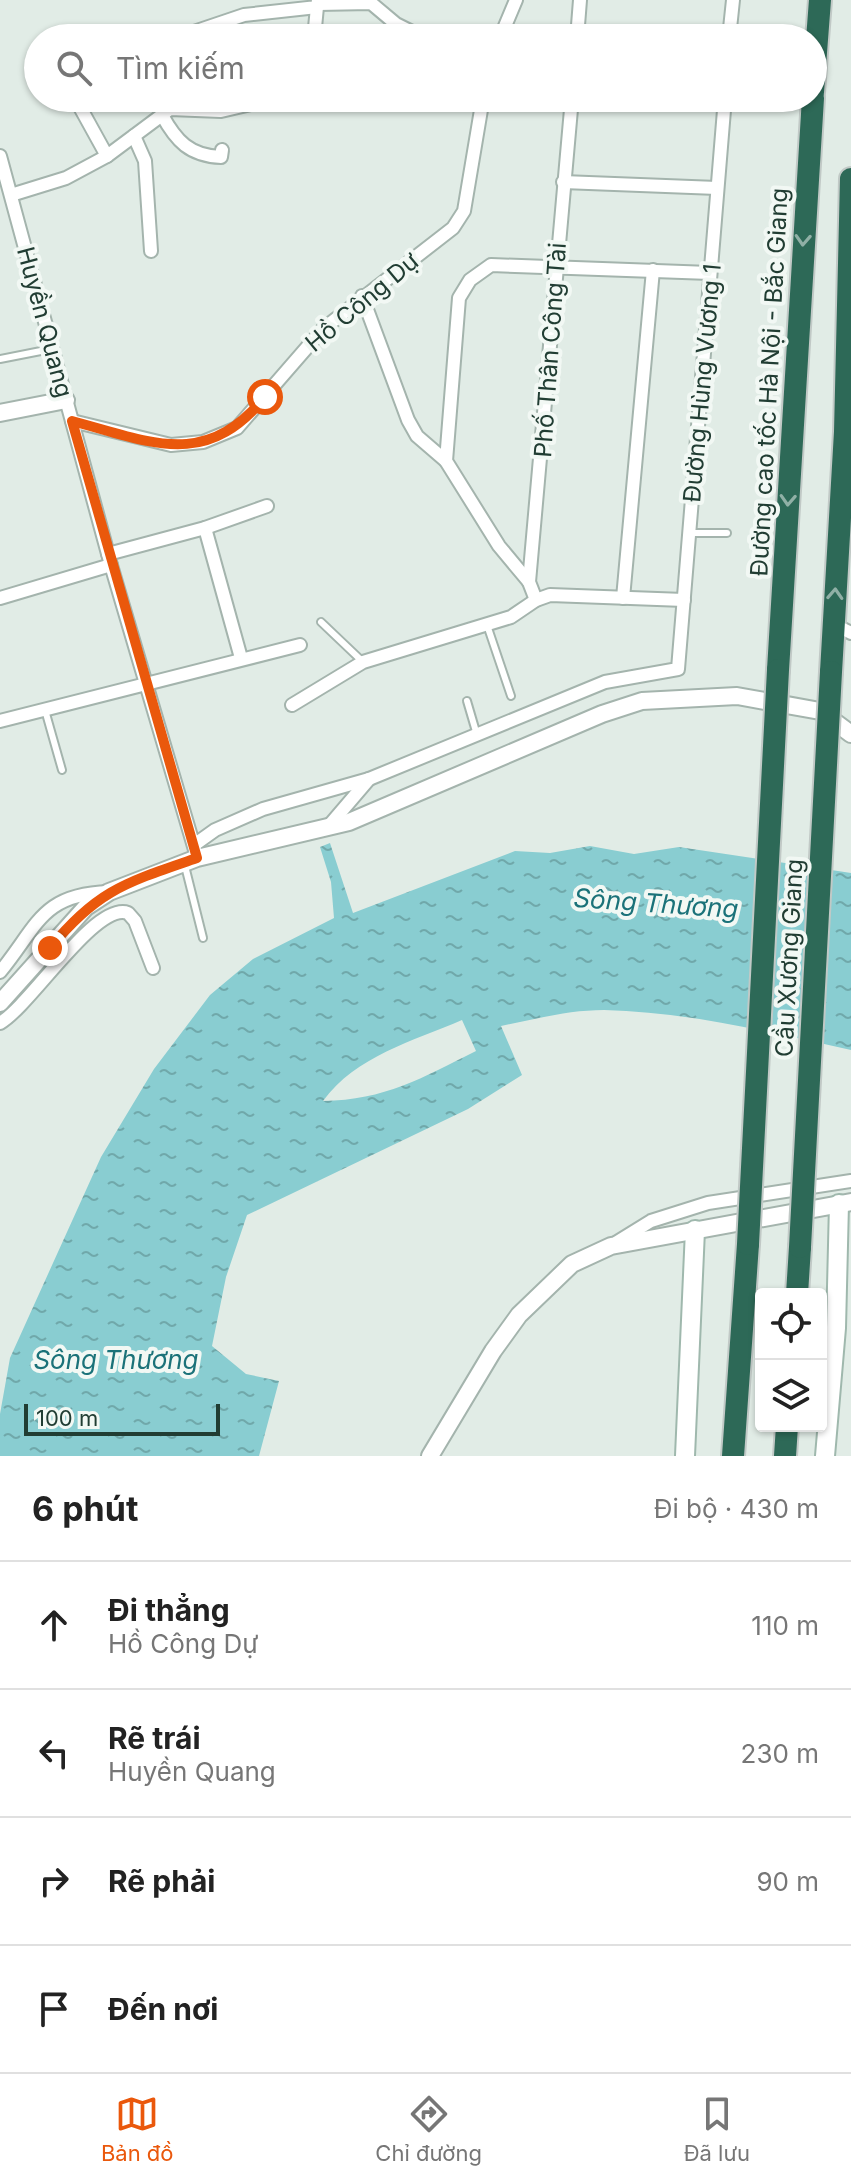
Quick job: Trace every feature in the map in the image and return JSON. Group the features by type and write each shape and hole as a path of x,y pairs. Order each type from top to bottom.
{"highway":[{"path":"807,24 809,0"},
{"name":"Đường cao tốc Hà Nội - Bắc Giang","path":"818,24 820,0"},
{"path":"803,112 808,162"},
{"name":"Đường cao tốc Hà Nội - Bắc Giang","path":"778,670 812,112"},
{"path":"845,432 851,179"},
{"path":"845,432 851,407"},
{"name":"Cầu Xương Giang","path":"797,1288 845,432"},
{"name":"Cầu Xương Giang","path":"733,1456 748,1244 778,670"},
{"path":"785,1456 787,1432"}],"main road":[{"path":"825,1456 845,1203"},
{"path":"685,1456 695,1230"}],"street":[{"path":"506,24 516,0"},
{"path":"578,24 580,0"},
{"path":"730,24 733,0"},
{"path":"217,24 244,15 318,4 371,3 396,24"},
{"path":"316,24 318,4"},
{"path":"83,112 107,156"},
{"path":"6,189 66,178 107,156 166,112 189,150 201,157 221,157 222,150"},
{"name":"Hồ Công Dự","path":"72,421 171,445 203,442 237,428 303,350 362,296 453,228 464,211 481,112"},
{"name":"Phố Thân Công Tài","path":"536,600 529,582 570,112"},
{"name":"Đường Hùng Vương 1","path":"477,735 605,682 678,669 724,112"},
{"path":"134,136 145,161 151,251"},
{"name":"Huyền Quang","path":"0,156 6,189 192,855"},
{"path":"563,182 717,188"},
{"path":"446,461 459,298 463,288 491,265 557,265 710,273"},
{"path":"623,598 653,270"},
{"path":"362,296 408,420 417,436 446,461 499,546 529,582"},
{"path":"0,413 66,400"},
{"path":"0,598 267,506"},
{"path":"205,528 241,658"},
{"path":"292,705 363,662 511,617 536,600 550,595 684,600"},
{"path":"0,721 300,645"},
{"path":"0,1003 86,907 109,892 192,855 328,827 386,808 602,714 642,701 737,696 820,711 851,734"},
{"path":"192,855 215,830 263,809 369,779 477,735"},
{"path":"328,827 369,779"},
{"path":"0,972 47,913 63,899 76,893 109,892"},
{"path":"0,1023 28,1000 88,930 115,912 123,911 132,916 153,968"},
{"path":"430,1456 493,1351 519,1315 572,1264 611,1246 651,1221 679,1211 851,1181"},
{"path":"611,1246 845,1203"}],"lane":[{"path":"0,359 52,348"},
{"path":"690,533 727,533"},
{"path":"321,622 363,662"},
{"path":"487,625 511,696"},
{"path":"467,701 477,735"},
{"path":"45,710 62,770"},
{"path":"192,855 203,938"}],"water":[{"name":"Sông Thương","path":"330,843 353,913 515,851 550,853 590,846 634,854 679,847 851,873 851,1050 728,1024 635,1012 578,1012 501,1026 522,1075 468,1109 247,1215 226,1277 212,1346 246,1374 279,1381 259,1456 0,1456 0,1414 10,1358 101,1157 154,1069 210,995 253,959 334,918 331,882 320,847","holes":["462,1020 476,1051 384,1092 323,1101 336,1085 369,1061"]}],"route":[{"path":"50,948 95,900 147,875 197,858 72,421 171,445 203,442 237,428 265,397"}]}
